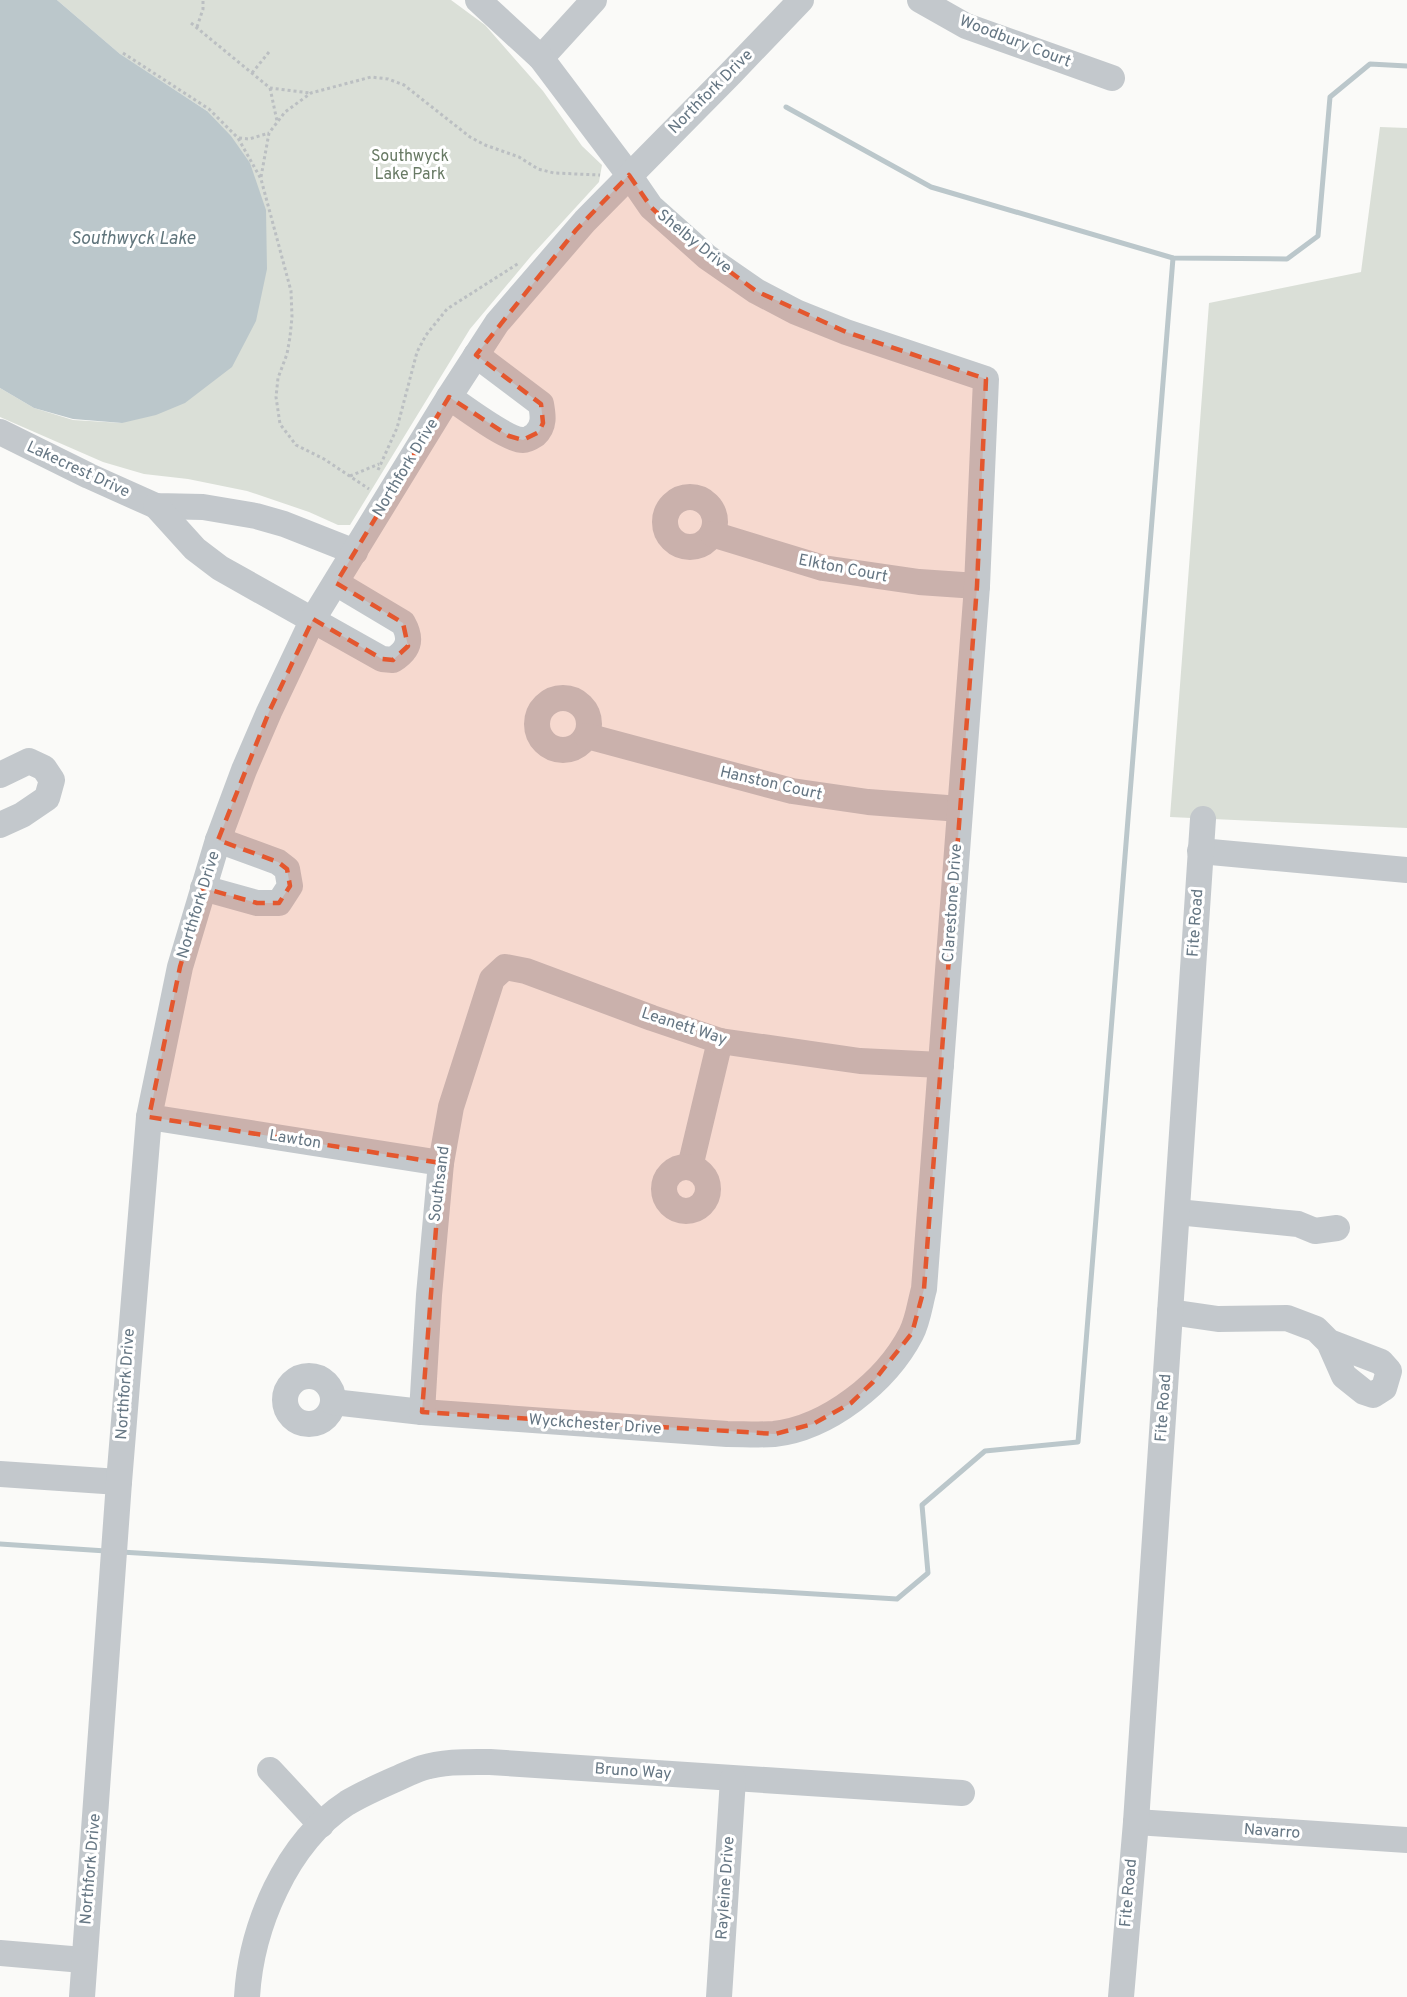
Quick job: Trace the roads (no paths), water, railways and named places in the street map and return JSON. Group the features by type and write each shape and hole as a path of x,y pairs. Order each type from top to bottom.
{"street":[{"name":"Shelby Drive","path":"478,0 541,58 651,207 707,257 756,291 796,312 846,332 986,379"},
{"path":"541,58 594,0"},
{"name":"Northfork Drive","path":"82,1997 119,1482 149,1117 180,967 218,840 269,712 313,619 497,323 576,230 801,0"},
{"name":"Woodbury Court","path":"920,0 966,26 1112,78"},
{"path":"449,397 509,436 523,440 532,438 539,432 543,423 541,404 476,355"},
{"name":"Clarestone Drive","path":"851,1403 891,1363 912,1333 924,1289 977,586 986,379"},
{"name":"Lakecrest Drive","path":"0,432 156,506 203,507 256,516 284,524 355,552"},
{"name":"Lakecrest Drive","path":"156,506 195,549 220,568 382,659 393,660 408,646 409,634 403,622 336,583"},
{"name":"Elkton Court","path":"712,534 823,568 919,582 977,586"},
{"name":"Hanston Court","path":"587,736 792,791 868,802 960,809"},
{"path":"0,775 29,761 44,768 52,780 47,798 22,815 0,825"},
{"name":"Fite Road","path":"1121,1997 1136,1822 1203,819"},
{"path":"202,888 257,903 279,903 290,886 287,869 278,862 218,840"},
{"path":"1200,851 1407,870"},
{"name":"Leanett Way","path":"505,967 526,970 720,1041 860,1061 941,1065"},
{"name":"Southsand","path":"422,1412 429,1295 441,1163 451,1107 492,979 505,967"},
{"path":"690,1167 720,1041"},
{"name":"Lawton","path":"149,1117 441,1163"},
{"path":"1177,1212 1298,1224 1315,1231 1337,1228"},
{"path":"1170,1312 1218,1320 1287,1318 1316,1329 1329,1342"},
{"name":"Wyckchester Drive","path":"333,1402 422,1412 727,1434 775,1434 813,1424 851,1403"},
{"path":"0,1474 119,1482"},
{"name":"Bruno Way","path":"247,1997 253,1949 274,1888 292,1859 321,1825 346,1804 382,1784 422,1768 453,1763 490,1762 962,1793"},
{"path":"270,1770 321,1825"},
{"name":"Rayleine Drive","path":"719,1997 732,1779"},
{"name":"Navarro","path":"1136,1822 1407,1840"},
{"path":"0,1953 83,1960"}],"water":[{"name":"Southwyck Lake","path":"0,0 57,0 120,54 207,111 231,136 250,163 266,210 267,269 256,321 232,367 185,403 156,415 122,423 73,419 34,408 0,388"}],"waterway":[{"path":"786,107 931,187 1173,258 1287,259 1318,236 1330,97 1370,64 1407,66"},
{"path":"121,1552 897,1599 928,1573 922,1505 985,1451 1078,1442 1173,258"},
{"path":"0,1544 106,1551"}],"park label":[{"name":"Southwyck Lake Park","path":"410,166"}]}
